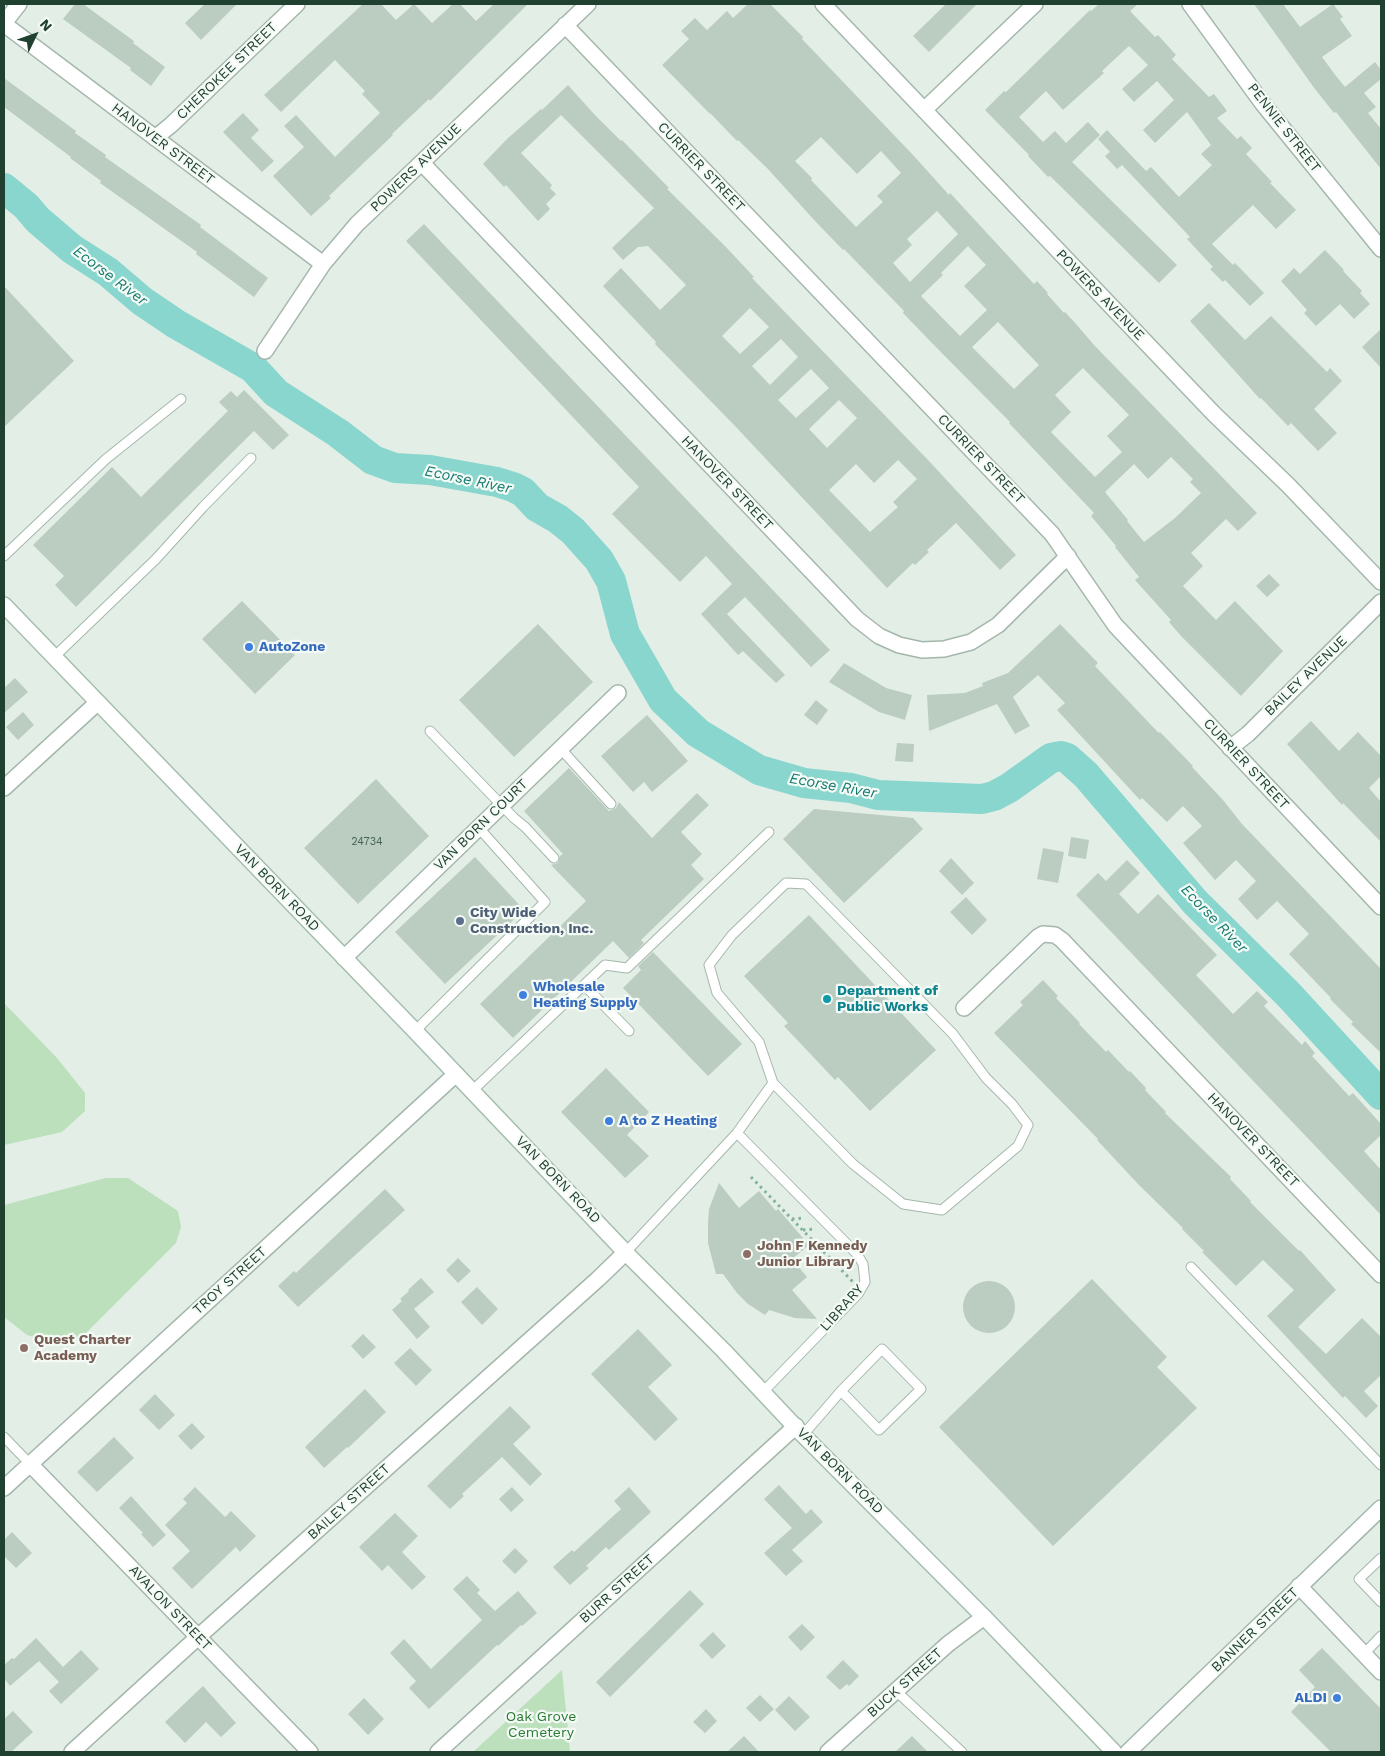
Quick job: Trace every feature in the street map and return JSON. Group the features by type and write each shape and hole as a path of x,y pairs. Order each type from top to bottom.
{"street":[{"path":"4,23 19,4"},
{"name":"CHEROKEE STREET","path":"155,138 297,4"},
{"name":"POWERS AVENUE","path":"265,351 323,264 357,224 588,4"},
{"name":"POWERS AVENUE","path":"822,4 1214,414 1288,485 1381,582"},
{"path":"924,110 1035,4"},
{"name":"PENNIE STREET","path":"1190,4 1263,104 1381,249"},
{"name":"HANOVER STREET","path":"4,23 323,264"},
{"name":"CURRIER STREET","path":"566,25 1052,534 1115,625 1381,907"},
{"name":"HANOVER STREET","path":"422,163 857,620 879,636 899,645 922,650 944,649 971,642 987,634 998,625 1068,556"},
{"name":"BAILEY AVENUE","path":"1230,748 1248,734 1381,602"},
{"name":"VAN BORN ROAD","path":"4,605 799,1431 984,1617 1109,1750"},
{"name":"VAN BORN COURT","path":"344,958 618,692"},
{"path":"4,788 97,702"},
{"name":"HANOVER STREET","path":"964,1008 1033,941 1043,934 1055,935 1062,940 1381,1275"},
{"name":"TROY STREET","path":"4,1488 456,1074"},
{"name":"BAILEY STREET","path":"72,1752 626,1252"},
{"name":"BURR STREET","path":"438,1752 799,1431"},
{"name":"AVALON STREET","path":"30,1464 310,1752"},
{"name":"BANNER STREET","path":"1128,1752 1381,1508"},
{"path":"1299,1586 1381,1672"},
{"name":"BUCK STREET","path":"828,1752 948,1644 984,1617"}],"lane":[{"path":"4,556 106,459 181,399"},
{"path":"54,658 156,559 251,458"},
{"path":"430,731 526,827 554,858"},
{"path":"560,748 612,804"},
{"path":"415,1031 545,902 478,827"},
{"path":"472,1091 605,965 627,968 769,832"},
{"path":"786,882 806,884 953,1034 986,1078 1012,1104 1028,1125 1018,1146 942,1210 904,1204 853,1164 773,1083 759,1042 717,993 709,965 732,935 786,882"},
{"path":"584,985 629,1031"},
{"path":"626,1252 738,1132 773,1083"},
{"name":"LIBRARY","path":"738,1132 857,1254 863,1264 865,1282 858,1294 762,1392"},
{"path":"1191,1267 1381,1465"},
{"path":"799,1431 882,1349 921,1389 879,1430 841,1391"},
{"path":"4,1437 30,1464"},
{"path":"1381,1558 1359,1579 1381,1602"},
{"path":"1364,1654 1381,1636"},
{"path":"896,1691 962,1752"}],"path":[{"path":"751,1176 823,1248 853,1282 852,1286"},
{"path":"803,1230 808,1230"}],"green space":[{"path":"4,1003 57,1058 85,1093 85,1111 62,1132 4,1145"},
{"path":"106,1178 128,1178 178,1211 181,1227 176,1243 83,1336 59,1344 27,1335 4,1317 4,1205"},
{"name":"Oak Grove Cemetery","path":"562,1670 570,1752 473,1752"}],"building":[{"path":"75,4 83,4 134,41 133,43 165,67 151,86 130,70 131,68 63,19"},
{"path":"205,4 237,4 201,40 185,23"},
{"path":"363,4 381,4 396,20 414,4 432,23 453,4 460,4 476,21 494,4 528,4 430,101 429,99 392,134 329,196 331,198 311,216 273,176 304,147 284,126 296,115 335,157 380,113 362,94 365,91 335,60 281,112 264,95"},
{"path":"748,4 770,4 1034,284 1037,281 1094,345 1257,513 1238,531 1226,519 1191,553 1203,566 1183,586 1216,620 1235,601 1283,651 1241,696 1181,636 1169,622 1171,620 1135,580 1139,577 1091,516 1094,513 1010,422 903,313 904,311 816,222 767,168 737,141 662,65 689,39 681,31 695,18 707,30 727,11 733,18","holes":["821,137 857,174 881,151 901,173 877,196 883,202 856,227 795,161","937,211 958,234 910,282 893,263 912,245 907,239","968,246 986,265 964,286 987,310 960,336 921,296 943,275 941,273","998,322 1039,365 1014,389 972,347","1083,368 1129,415 1107,436 1122,452 1095,477 1051,432 1071,412 1055,395","1171,457 1193,479 1190,482 1201,493 1175,518 1144,542 1105,492 1134,464 1148,479"]},
{"path":"946,4 977,4 929,52 913,36"},
{"path":"1099,4 1138,4 1130,11 1155,37 1158,35 1176,55 1172,59 1209,97 1214,94 1227,111 1217,118 1237,139 1241,136 1252,148 1246,154 1296,210 1276,229 1253,205 1212,244 1233,265 1235,263 1264,293 1250,306 1225,280 1223,282 1210,269 1213,267 1187,239 1190,237 1122,165 1117,169 1105,156 1110,152 1098,139 1107,130 1146,171 1151,167 1179,197 1212,165 1201,154 1211,145 1187,112 1155,143 1143,130 1174,100 1157,81 1134,102 1122,89 1148,65 1129,46 1102,71 1104,73 1063,110 1046,91 1019,117 1043,142 1055,131 1066,143 1088,122 1100,135 1072,162 1177,265 1159,283 1050,176 1048,177 985,110 1090,10"},
{"path":"1254,4 1283,4 1300,27 1333,4 1343,17 1340,19 1352,36 1322,57 1345,87 1375,62 1381,70 1381,79 1364,93 1376,107 1368,113 1381,129 1381,169 1336,112 1334,113 1315,89"},
{"path":"4,78 76,131 75,133 106,155 105,157 201,225 200,227 268,278 254,297 196,254 197,252 100,183 101,181 71,157 4,107"},
{"path":"568,85 594,114 669,188 667,189 725,246 754,277 752,278 929,461 1016,555 1000,570 956,523 927,550 929,552 915,565 913,563 887,588 655,344 656,342 603,286 621,268 660,310 686,285 648,246 638,247 623,260 612,248 654,208 561,115 521,153 552,185 550,188 556,194 546,204 550,209 538,221 506,185 504,187 483,164 507,139","holes":["750,308 769,327 740,354 722,336","781,339 798,357 770,385 752,366","811,369 829,388 796,418 778,400","839,400 857,418 827,448 809,429","898,460 917,479 893,502 898,507 870,532 829,490 856,464 874,483"]},
{"path":"243,113 259,130 251,138 274,161 262,172 223,132"},
{"path":"424,224 830,650 811,667 745,597 727,614 785,675 776,683 743,651 738,655 701,614 732,584 706,556 680,582 612,514 639,487 406,241"},
{"path":"1325,250 1362,291 1360,293 1370,304 1354,319 1340,304 1316,326 1304,313 1307,310 1281,281 1294,268 1300,274"},
{"path":"4,286 74,361 4,427"},
{"path":"1209,303 1245,340 1271,316 1327,372 1330,368 1342,381 1314,409 1337,433 1318,451 1291,423 1288,426 1260,399 1190,321"},
{"path":"1381,329 1381,368 1362,347"},
{"path":"244,390 289,435 273,450 254,431 76,607 55,585 64,576 33,545 112,467 141,497 228,411 219,402 231,391 237,397"},
{"path":"1269,574 1280,585 1267,597 1256,586"},
{"path":"242,601 295,655 255,694 202,639"},
{"path":"538,624 593,682 514,757 459,700"},
{"path":"1060,624 1098,663 1095,666 1193,766 1242,824 1381,969 1381,1053 1351,1024 1353,1022 1289,954 1309,934 1277,901 1257,920 1238,899 1256,881 1236,860 1215,880 1183,843 1202,826 1183,806 1167,822 1142,798 1140,800 1057,710 1065,703 1038,675 1013,697 1030,726 1015,734 997,704 929,731 927,695 965,693 983,686 982,683 1008,673"},
{"path":"844,663 886,688 912,695 905,720 879,712 829,682"},
{"path":"15,678 28,692 4,713 4,688"},
{"path":"816,700 828,710 817,725 804,715"},
{"path":"23,712 34,725 18,740 6,727"},
{"path":"647,715 688,761 652,792 644,782 633,792 601,756"},
{"path":"1311,721 1339,751 1358,732 1381,756 1381,776 1369,788 1381,802 1381,842 1343,803 1342,805 1287,744"},
{"path":"897,743 914,744 913,762 895,761"},
{"path":"569,768 609,811 616,808 619,802 652,838 697,793 709,805 681,832 702,854 691,865 704,879 641,940 644,943 629,958 613,941 513,1038 480,1004 586,901 551,865 558,863 560,856 563,854 524,811"},
{"path":"376,779 429,836 358,904 304,848"},
{"path":"814,809 913,818 923,829 844,903 783,839"},
{"path":"1071,837 1089,840 1086,859 1068,856"},
{"path":"1043,848 1064,852 1058,883 1037,879"},
{"path":"475,857 524,910 445,984 395,932"},
{"path":"951,858 974,883 962,895 939,871"},
{"path":"1127,860 1140,873 1119,894 1138,914 1158,894 1217,955 1196,975 1233,1014 1257,991 1268,1002 1264,1006 1302,1045 1305,1041 1315,1053 1312,1056 1349,1096 1353,1093 1381,1124 1381,1135 1364,1151 1381,1170 1381,1215 1076,895 1098,873 1106,881"},
{"path":"966,897 987,920 972,935 950,912"},
{"name":"Department of Public Works","path":"809,915 936,1050 870,1111 838,1077 835,1080 784,1026 788,1023 744,976"},
{"path":"653,952 742,1044 708,1076 623,988 641,970 638,966"},
{"path":"1043,980 1079,1024 1106,1052 1108,1050 1130,1071 1165,1113 1231,1177 1230,1179 1250,1202 1300,1250 1336,1290 1298,1327 1326,1354 1362,1318 1381,1337 1381,1375 1364,1391 1378,1406 1366,1418 1345,1396 1343,1398 1267,1316 1294,1290 1263,1260 1236,1286 1202,1252 1204,1251 1183,1228 1139,1185 1098,1139 994,1033 1023,1005 1020,1002"},
{"path":"606,1068 649,1112 627,1135 649,1156 625,1178 561,1112"},
{"name":"John F Kennedy Junior Library","path":"719,1183 739,1208 759,1191 776,1211 778,1209 809,1245 792,1259 807,1277 792,1290 817,1319 795,1318 769,1310 765,1315 748,1304 723,1274 716,1274 708,1243 708,1224 709,1209"},
{"path":"385,1189 405,1210 298,1307 278,1286 294,1271 296,1273"},
{"path":"458,1258 471,1271 458,1283 446,1270"},
{"path":"421,1278 434,1292 414,1309 430,1327 417,1339 392,1310 402,1301 400,1299 408,1290"},
{"path":"1092,1279 1167,1357 1157,1367 1197,1408 1053,1546 939,1427"},
{"path":"989,1281 1003,1285 1011,1293 1015,1307 1011,1321 1003,1329 989,1333 975,1329 967,1321 963,1307 967,1293 975,1285"},
{"path":"477,1287 498,1309 482,1325 461,1302"},
{"path":"638,1329 672,1365 648,1387 678,1419 655,1441 591,1374"},
{"path":"363,1334 376,1347 363,1359 351,1346"},
{"path":"410,1348 432,1370 416,1386 394,1363"},
{"path":"365,1389 386,1412 324,1468 305,1447"},
{"path":"155,1394 175,1415 159,1430 139,1410"},
{"path":"510,1406 531,1427 513,1444 542,1474 530,1486 502,1457 462,1494 464,1496 450,1509 427,1486"},
{"path":"192,1423 205,1437 191,1450 178,1436"},
{"path":"114,1437 134,1458 97,1492 77,1472"},
{"path":"779,1485 806,1514 811,1509 823,1522 792,1550 803,1561 786,1576 764,1553 792,1528 764,1499"},
{"path":"195,1487 225,1517 231,1511 256,1536 240,1552 236,1547 192,1589 172,1568 190,1551 165,1525 187,1503 183,1499"},
{"path":"512,1487 524,1500 511,1512 499,1499"},
{"path":"629,1487 651,1512 609,1550 606,1547 586,1566 589,1568 570,1585 553,1567 572,1550 574,1552 621,1509 614,1501"},
{"path":"131,1496 166,1535 153,1547 141,1534 143,1533 119,1508"},
{"path":"395,1513 418,1536 402,1552 426,1577 412,1590 388,1565 382,1571 359,1547"},
{"path":"12,1532 32,1553 16,1568 4,1556 4,1540"},
{"path":"515,1548 528,1561 515,1574 502,1561"},
{"path":"467,1576 480,1590 477,1593 495,1611 518,1591 537,1613 497,1645 429,1709 409,1688 416,1681 390,1653 404,1639 431,1669 482,1620 453,1589"},
{"path":"690,1590 704,1604 610,1697 596,1682"},
{"path":"802,1624 815,1637 801,1651 788,1637"},
{"path":"713,1632 726,1646 712,1659 699,1645"},
{"path":"36,1638 63,1667 81,1650 99,1669 61,1704 49,1691 59,1682 39,1661 10,1686 4,1678 4,1665 12,1658 14,1659"},
{"name":"ALDI","path":"1322,1648 1381,1709 1381,1752 1331,1752 1291,1712 1315,1687 1299,1670"},
{"path":"843,1660 859,1676 849,1686 847,1684 840,1690 826,1677"},
{"path":"203,1686 236,1723 221,1737 206,1722 185,1743 165,1722"},
{"path":"760,1695 774,1709 760,1722 746,1708"},
{"path":"789,1696 810,1717 795,1731 775,1710"},
{"path":"364,1698 384,1719 368,1735 348,1714"},
{"path":"706,1709 717,1721 705,1733 693,1722"},
{"path":"13,1711 33,1732 11,1752 4,1752 4,1719"},
{"path":"744,1736 759,1752 727,1752"},
{"path":"912,1736 928,1752 895,1752"}],"waterway":[{"name":"Ecorse River","path":"4,188 72,249 108,272 142,301 176,324 253,368 276,393 338,433 373,460 395,468 430,470 497,482 523,492 537,507 558,519 573,531 599,560 611,581 625,634 663,700 698,733 759,770 804,783 851,788 878,795 982,799 994,796 1009,788 1051,758 1061,756 1067,758 1086,775 1195,902 1288,994 1381,1095"}],"place":[{"name":"AutoZone","path":"249,647"},
{"name":"City Wide Construction, Inc.","path":"460,921"},
{"name":"Wholesale Heating Supply","path":"523,995"},
{"name":"Department of Public Works","path":"827,999"},
{"name":"A to Z Heating","path":"609,1121"},
{"name":"John F Kennedy Junior Library","path":"747,1254"},
{"name":"Quest Charter Academy","path":"24,1348"},
{"name":"ALDI","path":"1337,1698"}]}
